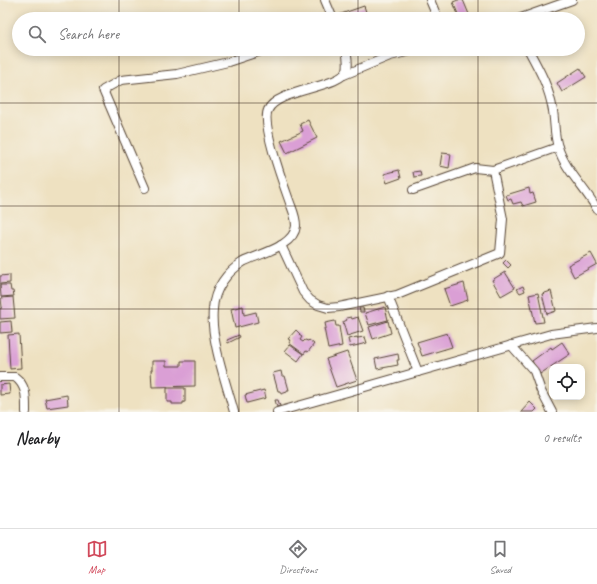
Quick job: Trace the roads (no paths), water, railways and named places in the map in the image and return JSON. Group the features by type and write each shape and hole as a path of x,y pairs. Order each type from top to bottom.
{"street":[{"path":"325,0 329,12"},
{"path":"430,0 435,12"},
{"path":"538,12 572,0"},
{"path":"145,188 103,90 120,80 176,74 228,62 246,56"},
{"path":"344,75 347,70 347,56"},
{"path":"234,412 213,326 213,308 216,292 225,277 234,268 281,245 291,237 296,228 296,217 290,203 267,131 266,117 268,109 277,100 333,81 390,56"},
{"path":"532,56 548,88 554,113 554,124 558,147 565,163 597,209"},
{"path":"413,190 475,168 493,170 558,147"},
{"path":"281,245 303,292 310,300 318,305 328,308 339,307 397,295 500,253 503,219 493,170"},
{"path":"388,296 418,372"},
{"path":"277,412 558,332 597,328"},
{"path":"511,345 534,371 541,391 552,412"},
{"path":"0,377 15,377 21,382 25,392 26,412"}]}
